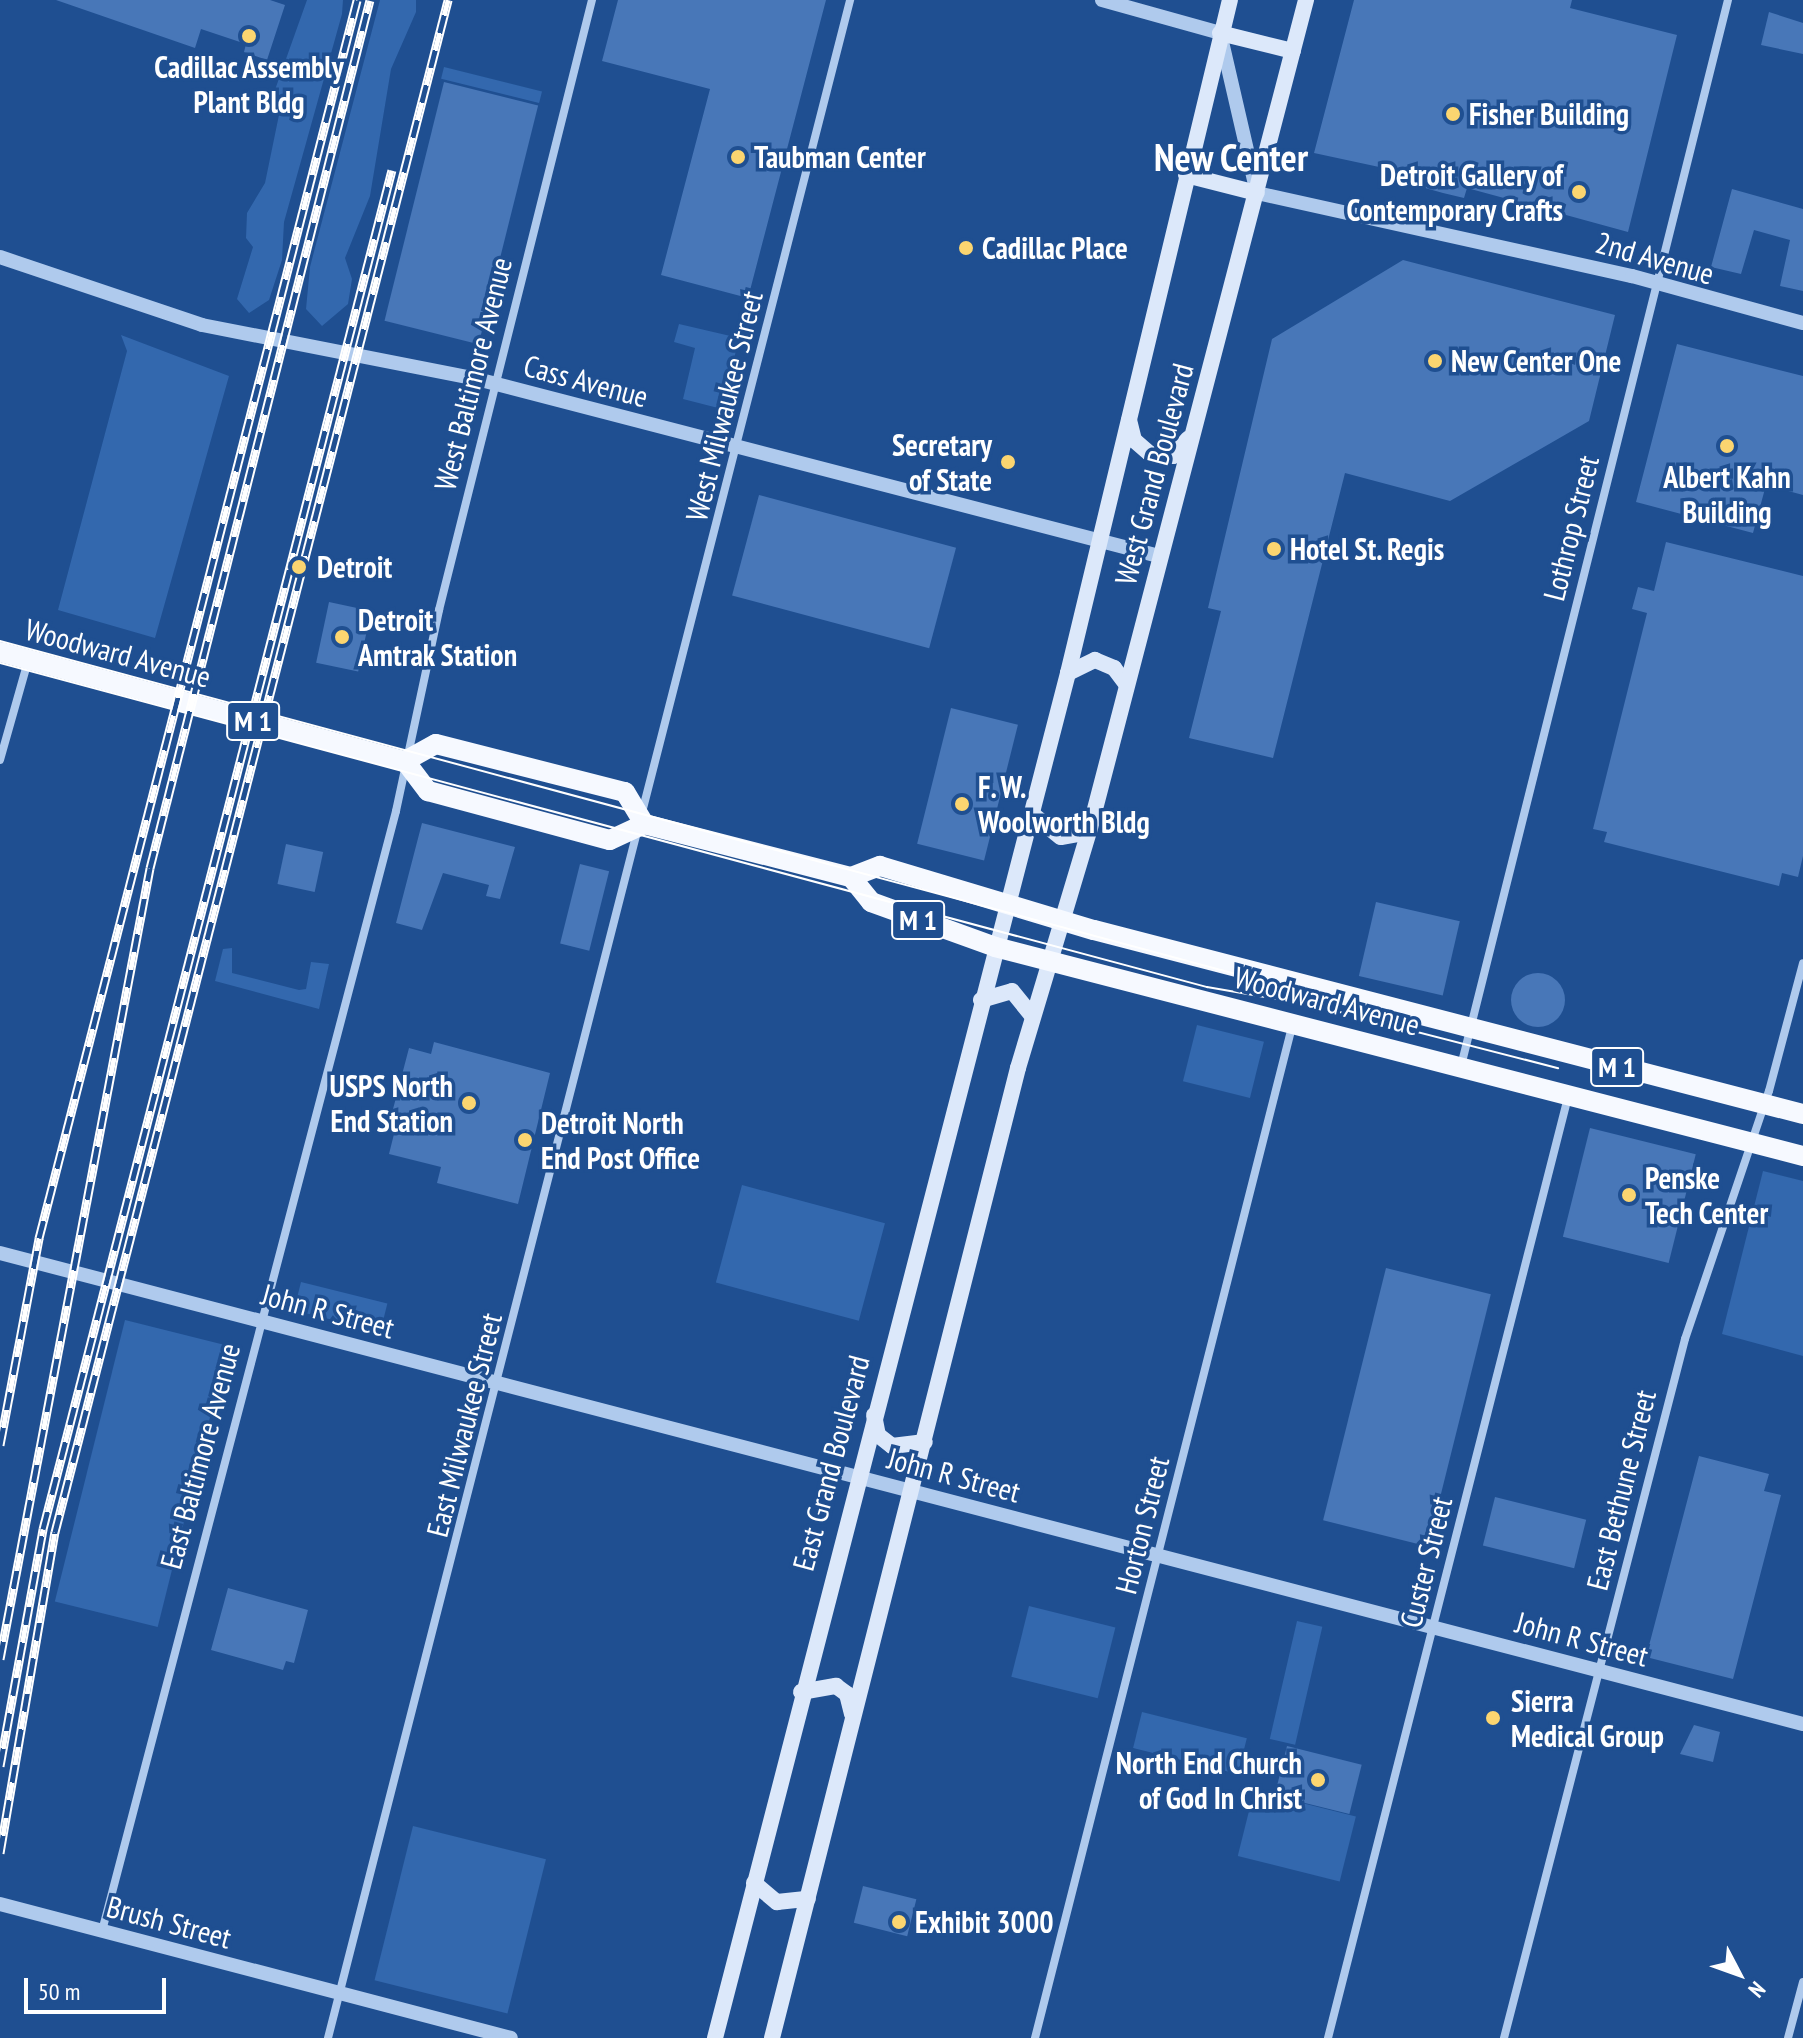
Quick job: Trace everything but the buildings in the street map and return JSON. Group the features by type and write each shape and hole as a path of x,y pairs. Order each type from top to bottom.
{"main road":[{"name":"West Grand Boulevard","path":"1006,904 1101,541 1230,0"},
{"name":"West Grand Boulevard","path":"1052,963 1306,0"},
{"path":"1220,33 1293,51"},
{"path":"1186,175 1257,193"},
{"path":"1128,418 1141,449 1161,457 1182,449 1193,432"},
{"name":"Woodward Avenue","path":"0,652 405,761"},
{"path":"1068,673 1095,660 1114,668 1127,685"},
{"path":"436,744 625,792 644,824 610,840 428,791 405,761 436,744"},
{"path":"1031,813 1061,837 1089,832"},
{"name":"Woodward Avenue","path":"644,824 851,877 880,866 1064,922 1470,1030 1803,1114"},
{"name":"Woodward Avenue","path":"851,877 871,902 995,947 1803,1156"},
{"name":"East Grand Boulevard","path":"715,2038 873,1409 1006,904"},
{"path":"772,2038 1033,1017 1052,963"},
{"path":"981,1000 1012,991 1033,1017"},
{"path":"873,1409 878,1435 892,1446 925,1442"},
{"path":"801,1692 836,1686 852,1705 851,1727"},
{"path":"754,1883 777,1902 808,1899"}],"street":[{"name":"West Baltimore Avenue","path":"405,761 592,0"},
{"name":"West Milwaukee Street","path":"644,824 850,0"},
{"path":"1102,0 1220,33 1257,193"},
{"name":"Lothrop Street","path":"1461,1068 1728,0"},
{"name":"2nd Avenue","path":"1257,193 1658,285 1803,323"},
{"name":"Cass Avenue","path":"0,257 202,325 496,384 1159,556"},
{"path":"0,760 28,660"},
{"name":"East Baltimore Avenue","path":"102,1931 405,761"},
{"name":"East Milwaukee Street","path":"328,2038 644,824"},
{"name":"East Bethune Street","path":"1504,2038 1685,1339 1764,1105 1803,963"},
{"name":"Horton Street","path":"1035,2038 1293,1022"},
{"name":"Custer Street","path":"1328,2038 1569,1097"},
{"name":"John R Street","path":"0,1253 1803,1724"},
{"name":"Brush Street","path":"0,1904 511,2038"},
{"path":"1788,2038 1803,1982"}],"shaded area":[{"path":"307,0 343,0 342,14 284,222 282,260 269,300 249,313 237,299 253,247 246,238 247,213 265,183 280,110 271,101"},
{"path":"380,0 416,0 416,12 391,69 370,196 345,258 352,279 348,304 322,326 306,309 310,267"},
{"path":"444,67 542,91 539,103 441,79"},
{"path":"679,324 739,338 722,409 683,399 695,348 674,342"},
{"path":"121,335 229,376 155,638 58,610 127,351"},
{"path":"232,948 232,973 299,990 306,989 311,962 329,964 319,1009 215,981 223,949"},
{"path":"1197,1025 1264,1042 1250,1098 1183,1081"},
{"path":"1763,1171 1803,1181 1803,1356 1722,1334"},
{"path":"742,1185 885,1223 859,1321 716,1283"},
{"path":"301,1282 387,1304 380,1332 294,1310"},
{"path":"125,1320 228,1346 158,1627 55,1601"},
{"path":"1029,1606 1115,1628 1098,1698 1011,1677"},
{"path":"1297,1621 1322,1627 1295,1745 1270,1739"},
{"path":"1142,1712 1247,1738 1238,1774 1133,1748"},
{"path":"1254,1791 1356,1816 1340,1881 1238,1856"},
{"path":"413,1826 546,1859 507,2013 375,1980"}],"tram line":[{"path":"0,641 1321,997"},
{"path":"0,663 1207,987 1316,1006 1558,1068"}],"railway":[{"path":"0,1445 39,1238 357,0"},
{"path":"0,1659 150,868 370,0"},
{"path":"0,1853 55,1532 448,0"},
{"path":"0,1766 43,1529 392,170"}],"place":[{"name":"Cadillac Assembly Plant Bldg","path":"249,36"},
{"name":"Fisher Building","path":"1453,114"},
{"name":"Taubman Center","path":"738,157"},
{"name":"Detroit Gallery of Contemporary Crafts","path":"1579,192"},
{"name":"Cadillac Place","path":"966,248"},
{"name":"New Center One","path":"1435,361"},
{"name":"Albert Kahn Building","path":"1727,446"},
{"name":"Secretary of State","path":"1008,462"},
{"name":"Hotel St. Regis","path":"1274,549"},
{"name":"Detroit","path":"299,567"},
{"name":"Detroit Amtrak Station","path":"342,637"},
{"name":"F. W. Woolworth Bldg","path":"962,804"},
{"name":"USPS North End Station","path":"469,1103"},
{"name":"Detroit North End Post Office","path":"525,1140"},
{"name":"Penske Tech Center","path":"1629,1195"},
{"name":"Sierra Medical Group","path":"1493,1718"},
{"name":"North End Church of God In Christ","path":"1318,1780"},
{"name":"Exhibit 3000","path":"899,1922"}],"district":[{"name":"New Center","path":"1231,157"}]}
